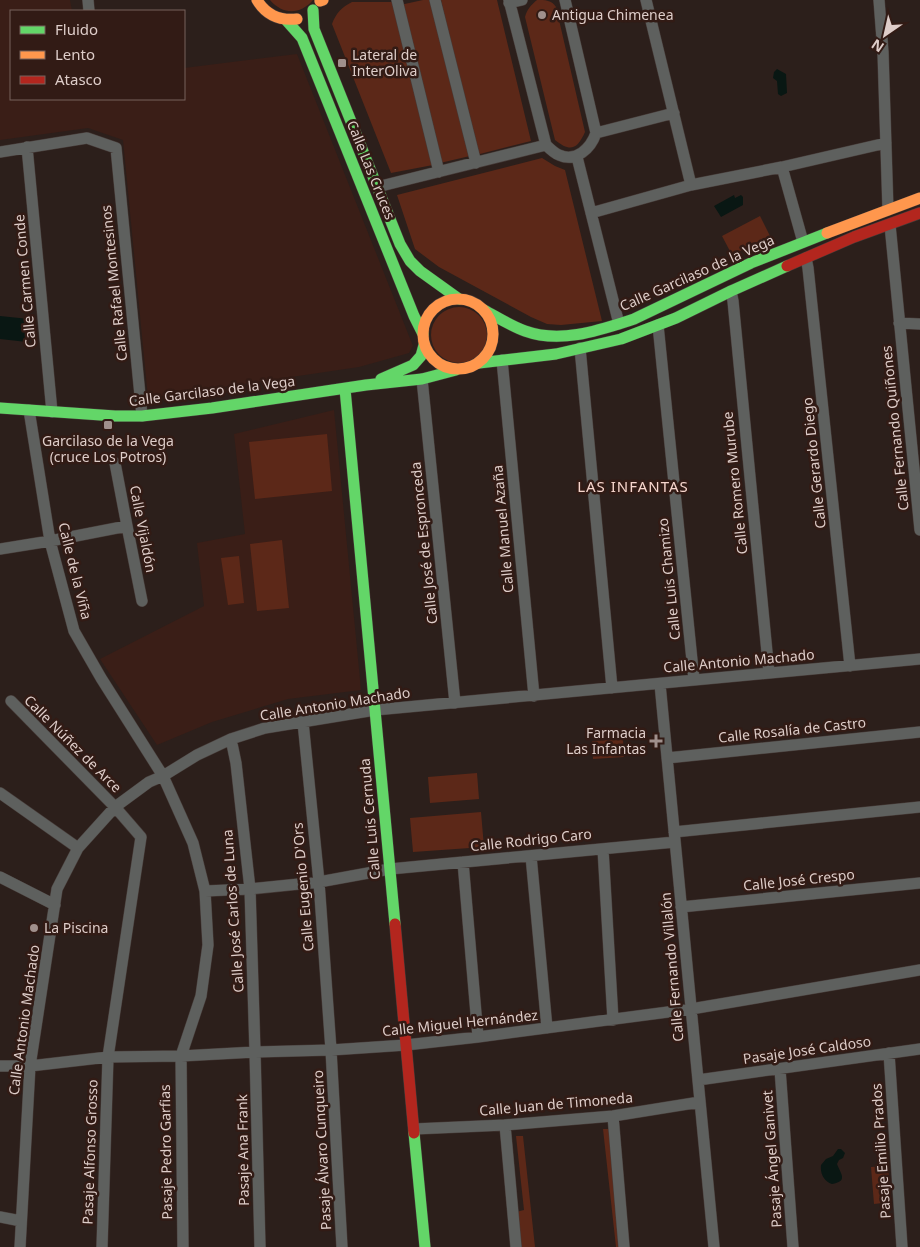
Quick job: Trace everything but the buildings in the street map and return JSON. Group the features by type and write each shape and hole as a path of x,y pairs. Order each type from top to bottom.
{"main road":[{"path":"257,0 267,13 276,18 286,20 305,16 319,3"},
{"name":"Calle Las Cruces","path":"319,3 314,29 400,244 410,261 430,279 459,299"},
{"name":"Calle Las Cruces","path":"286,20 302,38 423,339"},
{"name":"Calle Garcilaso de la Vega","path":"484,310 525,331 552,337 575,335 619,324 634,319 751,263 920,198"},
{"path":"479,363 556,354 621,339 676,318 730,291 854,237 920,213"},
{"path":"459,299 468,300 484,310 491,320 494,332 488,354 479,363 472,367 456,370 436,362 429,354 423,339 424,323 430,313 438,305 448,300 459,299"},
{"name":"Calle Garcilaso de la Vega","path":"366,385 413,365 421,356 423,339"},
{"name":"Calle Garcilaso de la Vega","path":"0,408 115,416 142,416 422,379 456,370"},
{"name":"Calle Luis Cernuda","path":"345,389 425,1247"}],"street":[{"path":"397,0 439,172"},
{"path":"435,0 476,163"},
{"path":"522,0 509,2 546,145 559,156 578,157 590,146 596,133 565,0"},
{"path":"646,0 691,185"},
{"path":"878,0 883,52 888,210"},
{"path":"596,133 674,114"},
{"name":"Calle Rafael Montesinos","path":"27,148 87,138 116,148 142,416"},
{"path":"591,213 691,185 782,167 886,143"},
{"path":"377,188 546,145"},
{"path":"0,152 27,148"},
{"name":"Calle Carmen Conde","path":"27,148 52,412"},
{"path":"578,157 619,324"},
{"path":"782,167 803,242"},
{"name":"Calle Fernando Quiñones","path":"890,224 920,530"},
{"name":"Calle Gerardo Diego","path":"806,258 850,666"},
{"name":"Calle Romero Murube","path":"730,291 735,321 769,673"},
{"path":"899,324 920,324"},
{"name":"Calle Luis Chamizo","path":"658,325 694,680"},
{"path":"580,348 612,688"},
{"name":"Calle Manuel Azaña","path":"502,360 534,696"},
{"name":"Calle José de Espronceda","path":"422,379 455,703"},
{"name":"Calle de la Viña","path":"29,410 50,541 74,631 101,678 163,776 193,843 205,891"},
{"name":"Calle Vijaldón","path":"115,463 142,601"},
{"path":"0,549 126,526"},
{"name":"Calle Antonio Machado","path":"20,1247 30,1066 57,889 78,848 115,807 150,782 197,755 231,739 265,728 375,710 920,659"},
{"name":"Calle Fernando Villalón","path":"660,684 714,1247"},
{"name":"Calle Núñez de Arce","path":"11,701 115,807 141,837"},
{"name":"Calle Eugenio D'Ors","path":"304,722 319,882 331,1050"},
{"name":"Calle Rosalía de Castro","path":"667,758 920,732"},
{"name":"Calle José Carlos de Luna","path":"231,739 236,763 250,889 256,1052"},
{"path":"0,793 78,848"},
{"name":"Calle Rodrigo Caro","path":"205,891 250,889 319,882 390,869 603,849 675,837 920,807"},
{"name":"Pasaje Alfonso Grosso","path":"102,1247 108,1058 141,837"},
{"path":"603,849 613,1020"},
{"path":"531,856 548,1028"},
{"path":"463,862 478,1038"},
{"path":"0,877 55,905"},
{"name":"Calle José Crespo","path":"681,907 920,883"},
{"name":"Pasaje Pedro Garfias","path":"183,1247 181,1056 201,996 208,945 205,891"},
{"name":"Calle Miguel Hernández","path":"0,1066 30,1066 108,1058 331,1050 478,1038 691,1009 920,970"},
{"name":"Pasaje José Caldoso","path":"698,1080 920,1049"},
{"name":"Pasaje Álvaro Cunqueiro","path":"331,1050 342,1247"},
{"name":"Pasaje Ana Frank","path":"256,1052 260,1247"},
{"name":"Pasaje Emilio Prados","path":"889,1053 902,1247"},
{"name":"Pasaje Ángel Ganivet","path":"780,1069 793,1247"},
{"name":"Calle Juan de Timoneda","path":"414,1129 505,1125 613,1116 700,1102"},
{"path":"613,1116 624,1247"},
{"path":"505,1125 516,1247"},
{"path":"0,1217 21,1221"}],"shaded area":[{"path":"0,0 70,0 72,10 10,10 10,100 185,100 185,68 297,54 413,346 409,353 359,367 148,398 123,140 88,128 0,140"},
{"path":"270,0 313,0 297,11 286,11"},
{"path":"432,0 470,156 440,163 400,5"},
{"path":"441,0 497,0 531,141 476,155"},
{"path":"537,0 545,0 556,7 585,132 579,143 573,147 565,146 555,140 525,17 530,7"},
{"path":"352,2 394,2 433,165 391,173 332,24 340,11"},
{"path":"777,69 786,74 787,93 781,96 778,94 777,81 773,78 774,72"},
{"path":"542,158 565,170 602,321 561,325 547,324 439,267 415,249 397,195"},
{"path":"734,195 735,198 741,195 743,197 743,205 721,217 714,206"},
{"path":"760,216 770,236 732,255 722,236"},
{"path":"459,307 470,309 479,315 485,324 487,335 485,346 479,355 470,361 459,363 448,361 439,355 433,346 431,335 433,324 439,315 448,309"},
{"path":"0,316 29,319 27,342 0,339"},
{"path":"334,410 361,690 288,699 212,722 157,745 100,659 204,606 197,543 245,534 234,434"},
{"path":"327,434 332,491 255,499 249,442"},
{"path":"282,540 289,608 257,611 250,544"},
{"path":"239,556 244,603 228,605 221,558"},
{"path":"623,739 624,757 593,759 592,741"},
{"path":"477,773 479,799 430,803 428,777"},
{"path":"481,812 484,847 413,852 410,818"},
{"path":"603,1129 618,1129 626,1247 616,1247"},
{"path":"516,1136 523,1136 535,1247 520,1247 516,1212 524,1210"},
{"path":"838,1149 845,1153 837,1164 842,1179 832,1184 823,1177 821,1165 826,1159 833,1156"},
{"path":"888,1166 891,1202 874,1204 871,1167"}],"traffic: fast":[{"path":"313,10 314,29 400,244 410,261 420,271 459,299"},
{"path":"286,20 302,38 414,316 423,334"},
{"path":"484,310 515,327 539,335 566,336 594,331 634,319 751,263 827,233"},
{"path":"479,363 556,354 621,339 676,318 787,266"},
{"path":"381,379 413,365 421,356 424,345"},
{"path":"0,408 115,416 142,416 422,379 456,370"},
{"path":"345,389 395,924"},
{"path":"414,1133 425,1247"}],"traffic: slow":[{"path":"257,0 265,10 274,16 284,19 297,19"},
{"path":"827,233 920,198"},
{"path":"451,299 465,299 478,305 487,314 493,327 493,334 491,347 483,359 465,369 451,369 438,363 429,354 423,341 423,327 429,314 438,305 451,299"}],"traffic: jam":[{"path":"787,266 854,237 920,213"},
{"path":"395,924 414,1133"}],"place":[{"name":"Antigua Chimenea","path":"542,15"},
{"name":"Lateral de InterOliva","path":"342,63"},
{"name":"Garcilaso de la Vega (cruce Los Potros)","path":"108,425"},
{"name":"Farmacia Las Infantas","path":"656,741"},
{"name":"La Piscina","path":"34,928"}],"district":[{"name":"LAS INFANTAS","path":"633,487"}]}
